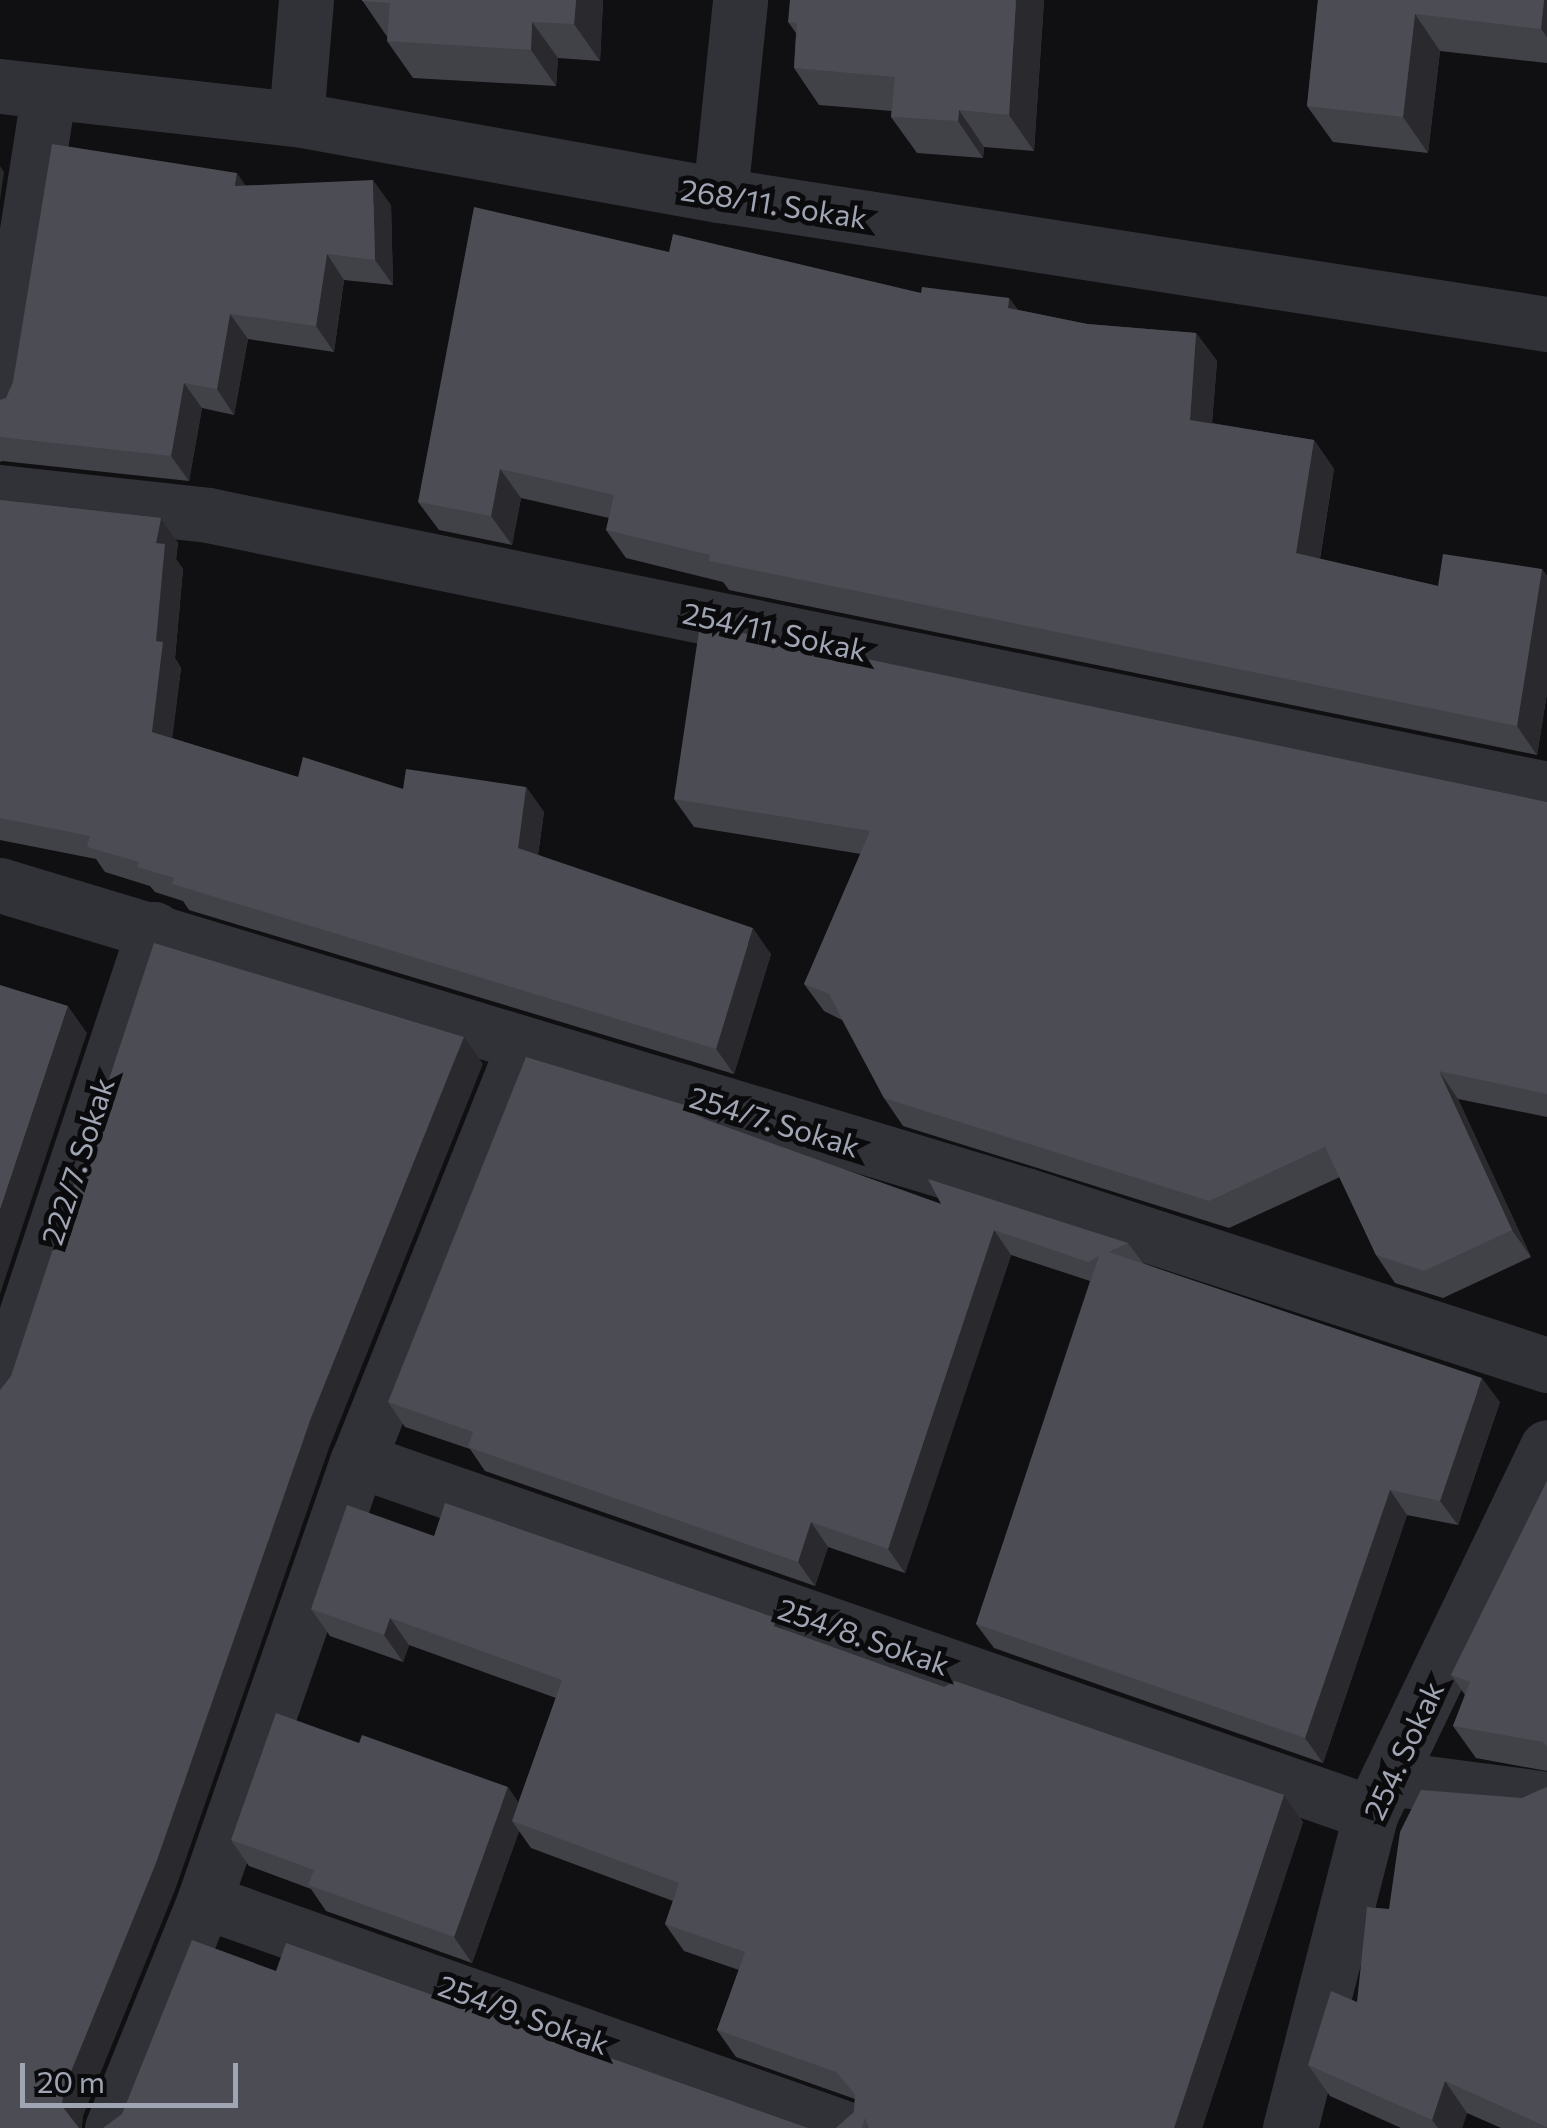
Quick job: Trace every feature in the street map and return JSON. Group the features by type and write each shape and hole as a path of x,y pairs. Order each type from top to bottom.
{"street":[{"path":"296,119 306,0"},
{"path":"720,195 740,0"},
{"path":"0,403 24,91"},
{"name":"268/11. Sokak","path":"24,91 296,119 720,195 1547,324"},
{"name":"254/11. Sokak","path":"0,492 208,516 1547,789"},
{"name":"254/7. Sokak","path":"0,885 1025,1196 1547,1365"},
{"name":"222/7. Sokak","path":"0,1393 154,929"},
{"path":"112,2128 204,1900 358,1460 524,1046"},
{"name":"254. Sokak","path":"1290,2128 1379,1795 1547,1447"},
{"name":"254/8. Sokak","path":"358,1460 1379,1795 1547,1799"},
{"name":"254/9. Sokak","path":"204,1900 844,2128"}],"building":[{"path":"362,0 576,0 574,24 532,22 531,50 387,41 390,3"},
{"path":"790,0 1016,0 1009,115 959,110 958,121 891,117 895,77 794,68 797,23 788,22"},
{"path":"1318,0 1544,0 1541,29 1415,14 1403,117 1307,106"},
{"path":"52,144 237,173 235,186 373,180 375,260 327,254 316,326 230,314 217,389 184,383 171,456 0,437 0,400 6,398 13,382"},
{"path":"474,207 669,252 673,234 921,293 922,287 1009,298 1008,308 1087,324 1196,333 1190,420 1314,440 1296,553 1438,586 1443,554 1542,569 1517,726 709,561 710,555 606,530 614,495 500,469 491,516 418,502"},
{"path":"0,500 161,518 156,543 165,544 156,641 163,642 152,732 298,777 303,757 403,789 406,769 526,787 518,848 753,928 716,1049 172,884 174,878 137,867 139,862 87,847 90,836 0,818"},
{"path":"700,624 1547,802 1547,1094 1439,1071 1512,1230 1424,1271 1376,1255 1325,1147 1209,1201 884,1098 829,994 804,984 870,831 674,799"},
{"path":"154,943 464,1037 310,1421 156,1863 64,2089 62,2106 79,2128 0,2128 0,1390 11,1376"},
{"path":"0,985 68,1006 0,1210"},
{"path":"526,1057 698,1109 696,1116 941,1204 928,1179 1128,1243 1109,1252 1482,1378 1440,1501 1390,1490 1305,1738 976,1624 1099,1256 1088,1262 994,1230 888,1549 811,1522 798,1562 468,1447 473,1432 388,1402"},
{"path":"1547,1481 1547,1747 1543,1742 1453,1726 1470,1682 1451,1675"},
{"path":"445,1503 776,1618 774,1626 944,1687 955,1681 1284,1795 1174,2128 869,2128 865,2118 862,2128 836,2128 854,2112 855,2094 836,2072 717,2030 745,1952 665,1924 679,1883 512,1821 562,1680 390,1618 384,1635 311,1609 347,1505 434,1536"},
{"path":"276,1713 359,1743 362,1735 508,1787 454,1937 308,1885 314,1870 231,1840"},
{"path":"1547,1787 1547,2127 1445,2081 1432,2120 1308,2065 1331,1991 1357,2002 1367,1907 1389,1909 1400,1832 1421,1790 1522,1798"},
{"path":"192,1940 276,1971 286,1943 808,2128 103,2128 122,2114"}]}
